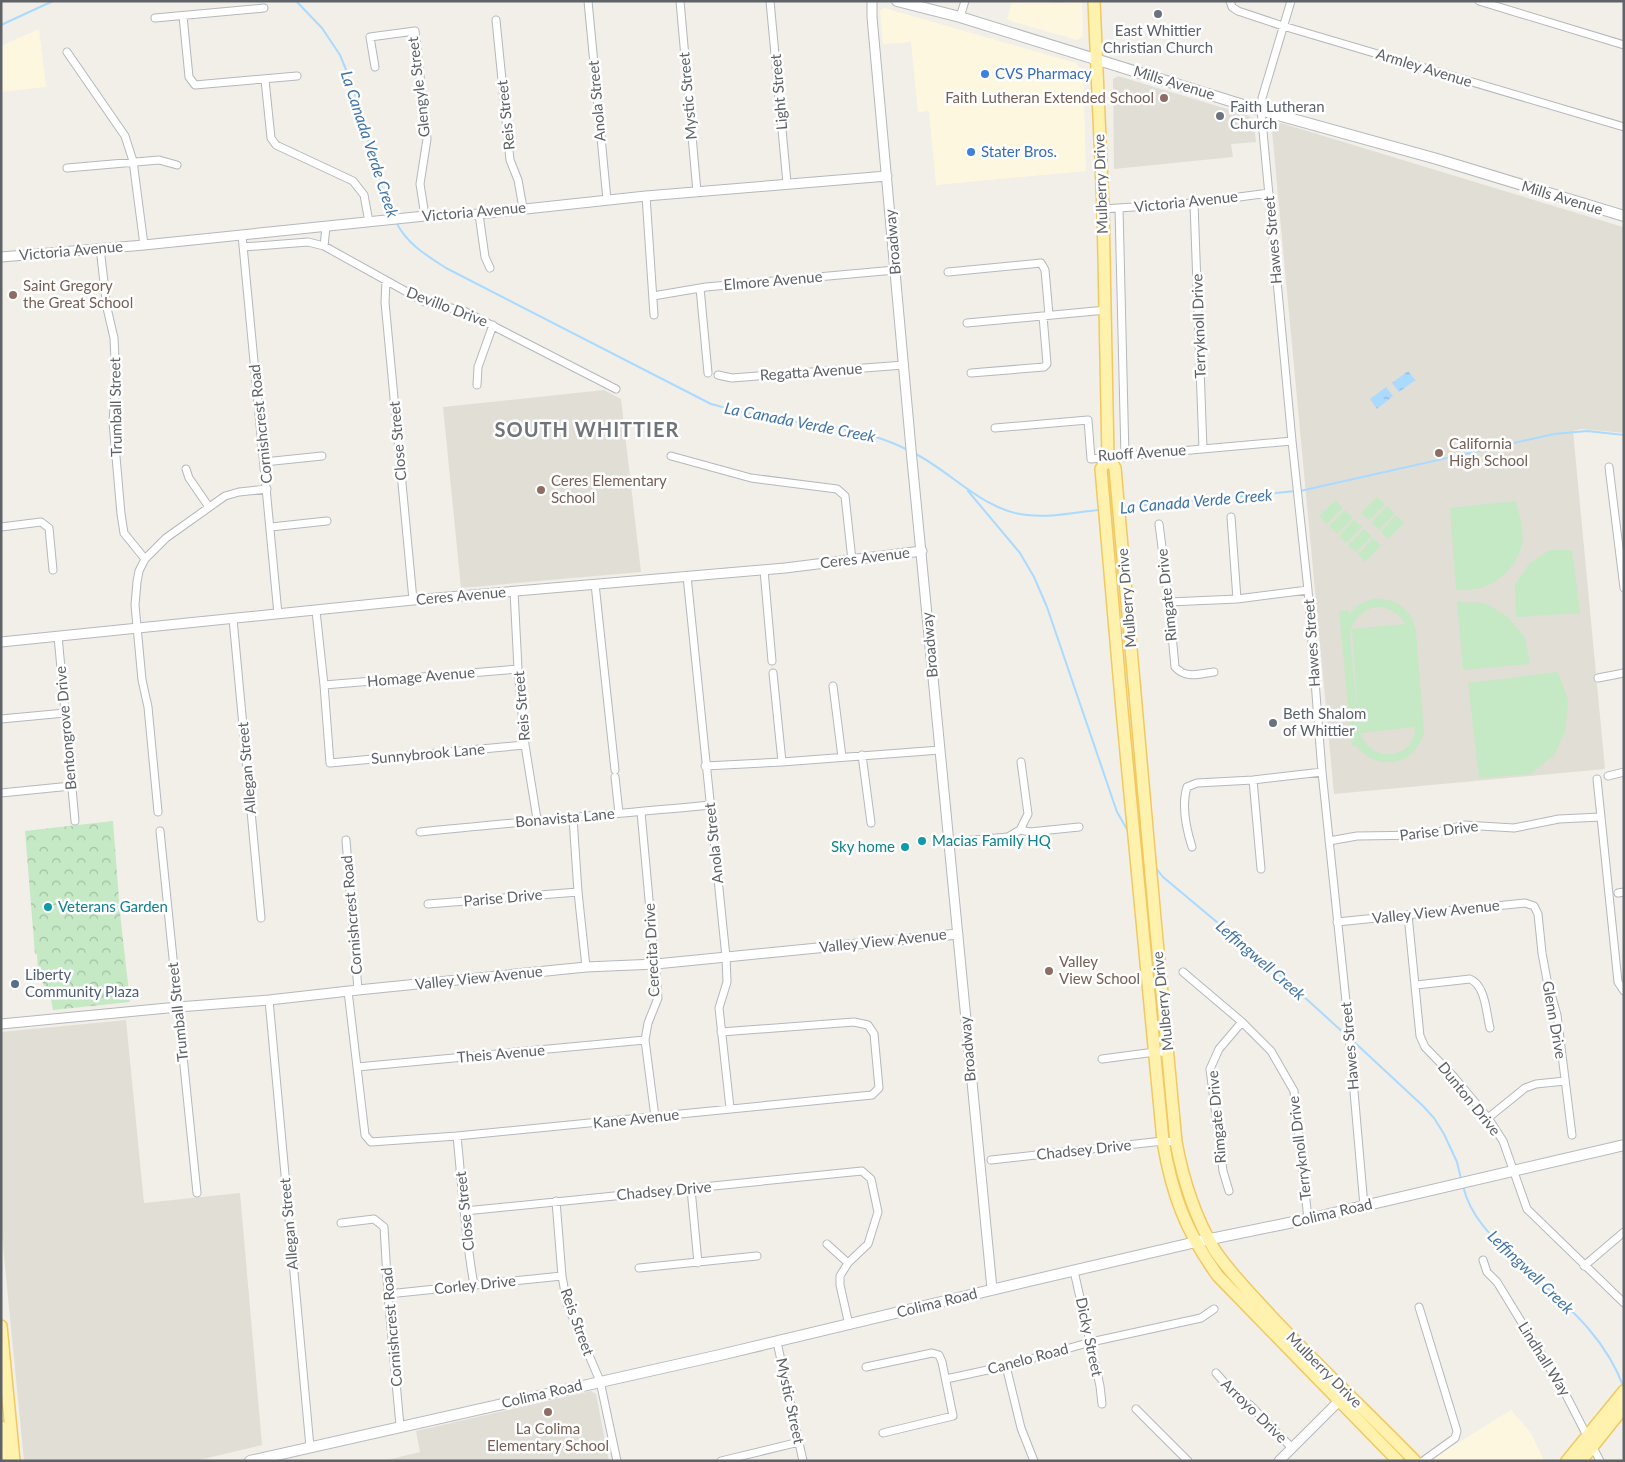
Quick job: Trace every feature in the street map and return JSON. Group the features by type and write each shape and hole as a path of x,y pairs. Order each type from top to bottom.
{"main road":[{"name":"Mills Avenue","path":"897,1 960,17 1261,110 1624,216"},
{"name":"Mulberry Drive","path":"1094,1 1106,310 1108,457 1101,469 1134,829 1146,888 1168,1052 1176,1142 1183,1176 1196,1214 1215,1252 1344,1397 1398,1461"},
{"name":"Mulberry Drive","path":"1108,457 1115,468 1147,829 1146,888 1155,1052 1164,1141 1174,1192 1188,1228 1202,1254 1225,1283 1344,1397 1415,1461"},
{"path":"1121,690 1127,706 1130,736 1134,742 1140,744"},
{"name":"Colima Road","path":"253,1460 777,1342 1196,1242 1443,1189 1513,1170 1624,1146"},
{"path":"1,1326 4,1392 14,1461"},
{"path":"1581,1461 1622,1392"},
{"path":"1567,1461 1591,1442 1624,1407"},
{"path":"1,1427 4,1461"}],"street":[{"name":"Anola Street","path":"588,1 607,200"},
{"name":"Mystic Street","path":"680,1 697,192"},
{"name":"Light Street","path":"770,1 787,183"},
{"name":"Broadway","path":"872,1 894,270 992,1290"},
{"path":"960,17 965,1"},
{"name":"Armley Avenue","path":"1230,1 1232,7 1238,11 1283,26 1624,127"},
{"name":"Hawes Street","path":"1291,1 1262,98 1261,110 1308,590 1322,772 1352,1062 1364,1206"},
{"path":"1479,1 1624,45"},
{"path":"155,18 264,8"},
{"path":"183,16 189,77 195,85 297,76"},
{"name":"Reis Street","path":"496,20 510,160 518,180 523,208"},
{"name":"Glengyle Street","path":"375,67 370,37 415,31 427,139 420,184 425,216"},
{"path":"67,52 125,136 133,161 144,245"},
{"path":"265,80 270,138 276,145 352,181 364,195 369,222"},
{"path":"67,168 159,160 178,166"},
{"name":"Victoria Avenue","path":"1,257 144,245 425,216 479,214 646,196 887,176"},
{"name":"Victoria Avenue","path":"1103,209 1194,203 1269,193"},
{"path":"646,196 654,315"},
{"name":"Terryknoll Drive","path":"1194,203 1203,449"},
{"name":"Mulberry Drive","path":"1119,208 1126,456"},
{"path":"479,214 485,257 490,268"},
{"path":"243,248 308,242 324,246 326,227"},
{"name":"Cornishcrest Road","path":"242,235 278,614"},
{"name":"Devillo Drive","path":"324,246 425,302 464,311 616,389"},
{"name":"Trumball Street","path":"100,248 107,308 114,338 116,381 113,422 121,514 124,533 145,559"},
{"path":"948,272 1041,264 1046,270 1047,364 1044,367 971,373"},
{"name":"Elmore Avenue","path":"653,296 700,288 894,270"},
{"name":"Close Street","path":"386,281 385,302 414,600"},
{"path":"700,288 708,372"},
{"path":"966,323 1106,310"},
{"path":"477,385 478,367 493,325"},
{"name":"Regatta Avenue","path":"718,375 732,378 904,365"},
{"name":"Ruoff Avenue","path":"996,428 1088,420 1091,459 1292,441"},
{"path":"264,462 322,456"},
{"path":"671,456 751,478 837,489 845,496 852,560"},
{"path":"1609,467 1620,519 1624,588"},
{"path":"186,469 189,478 209,507"},
{"path":"158,812 148,707 142,680 135,605 136,582 139,571 145,559 166,538 225,496 239,492 267,489"},
{"path":"1231,517 1237,598"},
{"path":"271,528 327,521"},
{"path":"1,527 41,522 49,528 53,570"},
{"name":"Rimgate Drive","path":"1159,524 1175,667 1186,675 1214,672"},
{"name":"Ceres Avenue","path":"1,642 414,600 764,570 922,551"},
{"path":"764,570 772,661"},
{"name":"Anola Street","path":"687,576 726,957 727,982 719,1008 730,1108"},
{"path":"595,584 619,813"},
{"path":"1169,602 1237,598 1308,590"},
{"name":"Reis Street","path":"514,592 518,669 525,745 537,819"},
{"path":"316,611 324,685"},
{"name":"Allegan Street","path":"233,619 261,918"},
{"name":"Bentongrove Drive","path":"58,636 75,821"},
{"name":"Homage Avenue","path":"324,685 518,669"},
{"path":"773,673 782,762"},
{"path":"1598,678 1624,674"},
{"name":"Sunnybrook Lane","path":"324,685 330,763 525,745"},
{"path":"833,686 842,757"},
{"path":"1,719 65,712"},
{"path":"705,766 940,750"},
{"path":"862,755 871,823"},
{"path":"949,842 1008,837 1020,830 1028,814 1021,762"},
{"path":"1192,847 1187,831 1183,797 1187,787 1197,783 1253,780 1322,772"},
{"path":"1608,776 1624,772"},
{"path":"1597,779 1618,982 1624,991"},
{"path":"1253,780 1261,869"},
{"path":"1,793 71,786"},
{"name":"Bonavista Lane","path":"420,832 537,819 573,818 711,805"},
{"name":"Cerecita Drive","path":"641,812 658,998 648,1024 645,1040 655,1117"},
{"name":"Parise Drive","path":"1329,841 1357,836 1427,835 1464,825 1514,828 1560,820 1601,817"},
{"path":"573,818 586,967"},
{"path":"1020,830 1030,832 1079,827"},
{"name":"Trumball Street","path":"160,831 197,1194"},
{"name":"Cornishcrest Road","path":"346,840 358,990"},
{"name":"Parise Drive","path":"428,904 578,892"},
{"name":"Valley View Avenue","path":"1337,922 1525,902 1534,906"},
{"name":"Glenn Drive","path":"1534,906 1538,914 1547,980 1557,1015 1572,1135"},
{"name":"Dunton Drive","path":"1408,915 1420,1036 1425,1047 1454,1077 1488,1118 1503,1142 1527,1209 1624,1303"},
{"name":"Valley View Avenue","path":"1,1024 268,1000 586,967 656,964 958,934"},
{"name":"Terryknoll Drive","path":"1183,972 1242,1022 1271,1052 1294,1091 1308,1219"},
{"path":"1416,985 1470,979 1477,982 1490,1028"},
{"name":"Cornishcrest Road","path":"348,992 365,1135 371,1142"},
{"name":"Allegan Street","path":"268,1000 310,1447"},
{"name":"Kane Avenue","path":"371,1142 457,1136 872,1095 879,1088 874,1034 868,1025 854,1022 722,1032"},
{"name":"Rimgate Drive","path":"1229,1191 1223,1171 1210,1069 1219,1049 1242,1022"},
{"name":"Theis Avenue","path":"357,1067 645,1040"},
{"path":"1102,1059 1168,1052"},
{"path":"1488,1118 1525,1088 1536,1084 1564,1081"},
{"name":"Close Street","path":"457,1136 467,1248 474,1285"},
{"name":"Chadsey Drive","path":"991,1160 1164,1141 1176,1142"},
{"name":"Chadsey Drive","path":"465,1211 862,1171 871,1179 878,1212 868,1244 848,1263"},
{"path":"691,1189 698,1262"},
{"name":"Reis Street","path":"556,1201 562,1276 568,1304 600,1381 618,1461"},
{"name":"Cornishcrest Road","path":"341,1223 374,1220 384,1227 400,1426"},
{"path":"1584,1266 1624,1232"},
{"path":"827,1244 848,1263 840,1276 840,1285 849,1325"},
{"path":"639,1268 757,1256"},
{"name":"Lindhall Way","path":"1483,1260 1487,1272 1497,1282 1566,1395 1600,1461"},
{"name":"Dicky Street","path":"1074,1271 1091,1342 1102,1404"},
{"name":"Corley Drive","path":"388,1294 562,1276"},
{"path":"1419,1307 1457,1431 1456,1438 1423,1461"},
{"name":"Canelo Road","path":"946,1379 1006,1366 1091,1342 1201,1318 1214,1309"},
{"name":"Mystic Street","path":"777,1342 803,1461"},
{"path":"866,1367 932,1353 939,1355 942,1362 953,1416 883,1433"},
{"path":"1006,1366 1021,1428 1034,1461"},
{"name":"Arroyo Drive","path":"1216,1373 1238,1398 1250,1404 1292,1448"},
{"name":"Arroyo Drive","path":"1280,1461 1344,1397"},
{"path":"1136,1410 1188,1461"},
{"path":"721,1461 798,1442"}],"shaded area":[{"path":"1012,1 1052,1 1052,3 1082,1 1083,36 1077,40 1007,20"},
{"path":"884,8 1076,63 1083,73 1086,171 936,185 929,111 918,112 911,42 883,44 880,11"},
{"path":"39,29 46,87 1,92 1,46"},
{"path":"1118,76 1247,115 1253,119 1256,142 1231,144 1233,157 1114,169 1113,79"},
{"name":"California High School","path":"1281,123 1623,227 1624,433 1581,429 1573,431 1605,769 1334,794 1272,131 1272,128"},
{"name":"Ceres Elementary School","path":"604,390 621,399 641,572 461,588 443,407"},
{"path":"126,1020 144,1203 240,1193 262,1445 195,1461 24,1461 1,1225 1,1032"},
{"name":"La Colima Elementary School","path":"591,1391 596,1394 609,1461 383,1461 420,1452 416,1431"},
{"path":"1511,1410 1531,1433 1544,1461 1429,1461"}],"green space":[{"path":"1377,497 1385,504 1369,520 1361,513"},
{"path":"1335,500 1343,508 1327,524 1319,516"},
{"path":"1516,501 1521,522 1522,544 1513,564 1491,584 1474,589 1456,590 1450,508"},
{"path":"1387,506 1395,514 1379,530 1371,522"},
{"path":"1345,510 1353,518 1337,534 1329,526"},
{"path":"1396,515 1404,523 1388,539 1381,532"},
{"path":"1354,520 1362,527 1346,543 1339,536"},
{"path":"1364,529 1372,536 1356,552 1348,545"},
{"path":"1373,538 1381,546 1365,562 1358,554"},
{"path":"1550,550 1572,550 1580,613 1516,617 1515,585 1529,564"},
{"path":"1373,599 1381,599 1389,600 1402,606 1411,617 1416,632 1424,732 1420,743 1413,752 1394,762 1374,760 1364,754 1356,745 1352,746 1339,611 1348,610 1349,614 1359,604","holes":["1376,607 1393,611 1405,624 1351,629 1360,614","1352,630 1359,730 1350,638","1415,727 1413,738 1408,746 1400,752 1392,754 1373,750 1360,733"]},
{"path":"1457,602 1485,603 1508,617 1525,638 1530,664 1463,670"},
{"path":"1558,672 1568,700 1565,732 1555,754 1531,774 1479,778 1468,683"},
{"path":"113,821 120,913 130,1002 53,1010 51,999 38,974 25,831"}],"water":[{"path":"1408,371 1416,381 1399,392 1392,383"},
{"path":"1386,387 1393,396 1377,409 1370,399"}],"waterway":[{"name":"La Canada Verde Creek","path":"1,25 53,1"},
{"name":"La Canada Verde Creek","path":"296,1 322,28 340,55 353,87 387,205 392,216"},
{"name":"La Canada Verde Creek","path":"396,222 411,243 446,268 711,404 759,416 854,431 890,442 908,450"},
{"name":"La Canada Verde Creek","path":"1300,491 1554,434 1587,431 1624,435"},
{"name":"La Canada Verde Creek","path":"914,453 982,499 1011,512 1045,516 1099,510"},
{"name":"Leffingwell Creek","path":"968,491 1020,553 1034,577 1047,607 1117,812 1128,831"},
{"name":"La Canada Verde Creek","path":"1124,507 1296,491"},
{"name":"Leffingwell Creek","path":"1155,867 1163,877 1279,974 1346,1035"},
{"name":"Leffingwell Creek","path":"1352,1040 1434,1118 1457,1162 1461,1179"},
{"name":"Leffingwell Creek","path":"1463,1186 1472,1209 1484,1228 1579,1318 1604,1350 1624,1388"}],"place":[{"name":"East Whittier Christian Church","path":"1158,14"},
{"name":"CVS Pharmacy","path":"985,74"},
{"name":"Faith Lutheran Extended School","path":"1164,98"},
{"name":"Faith Lutheran Church","path":"1220,116"},
{"name":"Stater Bros.","path":"971,152"},
{"name":"Saint Gregory the Great School","path":"13,295"},
{"name":"California High School","path":"1439,453"},
{"name":"Ceres Elementary School","path":"541,490"},
{"name":"Beth Shalom of Whittier","path":"1273,723"},
{"name":"Macias Family HQ","path":"922,841"},
{"name":"Sky home","path":"905,847"},
{"name":"Veterans Garden","path":"48,907"},
{"name":"Valley View School","path":"1049,971"},
{"name":"Liberty Community Plaza","path":"15,984"},
{"name":"La Colima Elementary School","path":"548,1412"}],"district":[{"name":"SOUTH WHITTIER","path":"587,430"}]}
